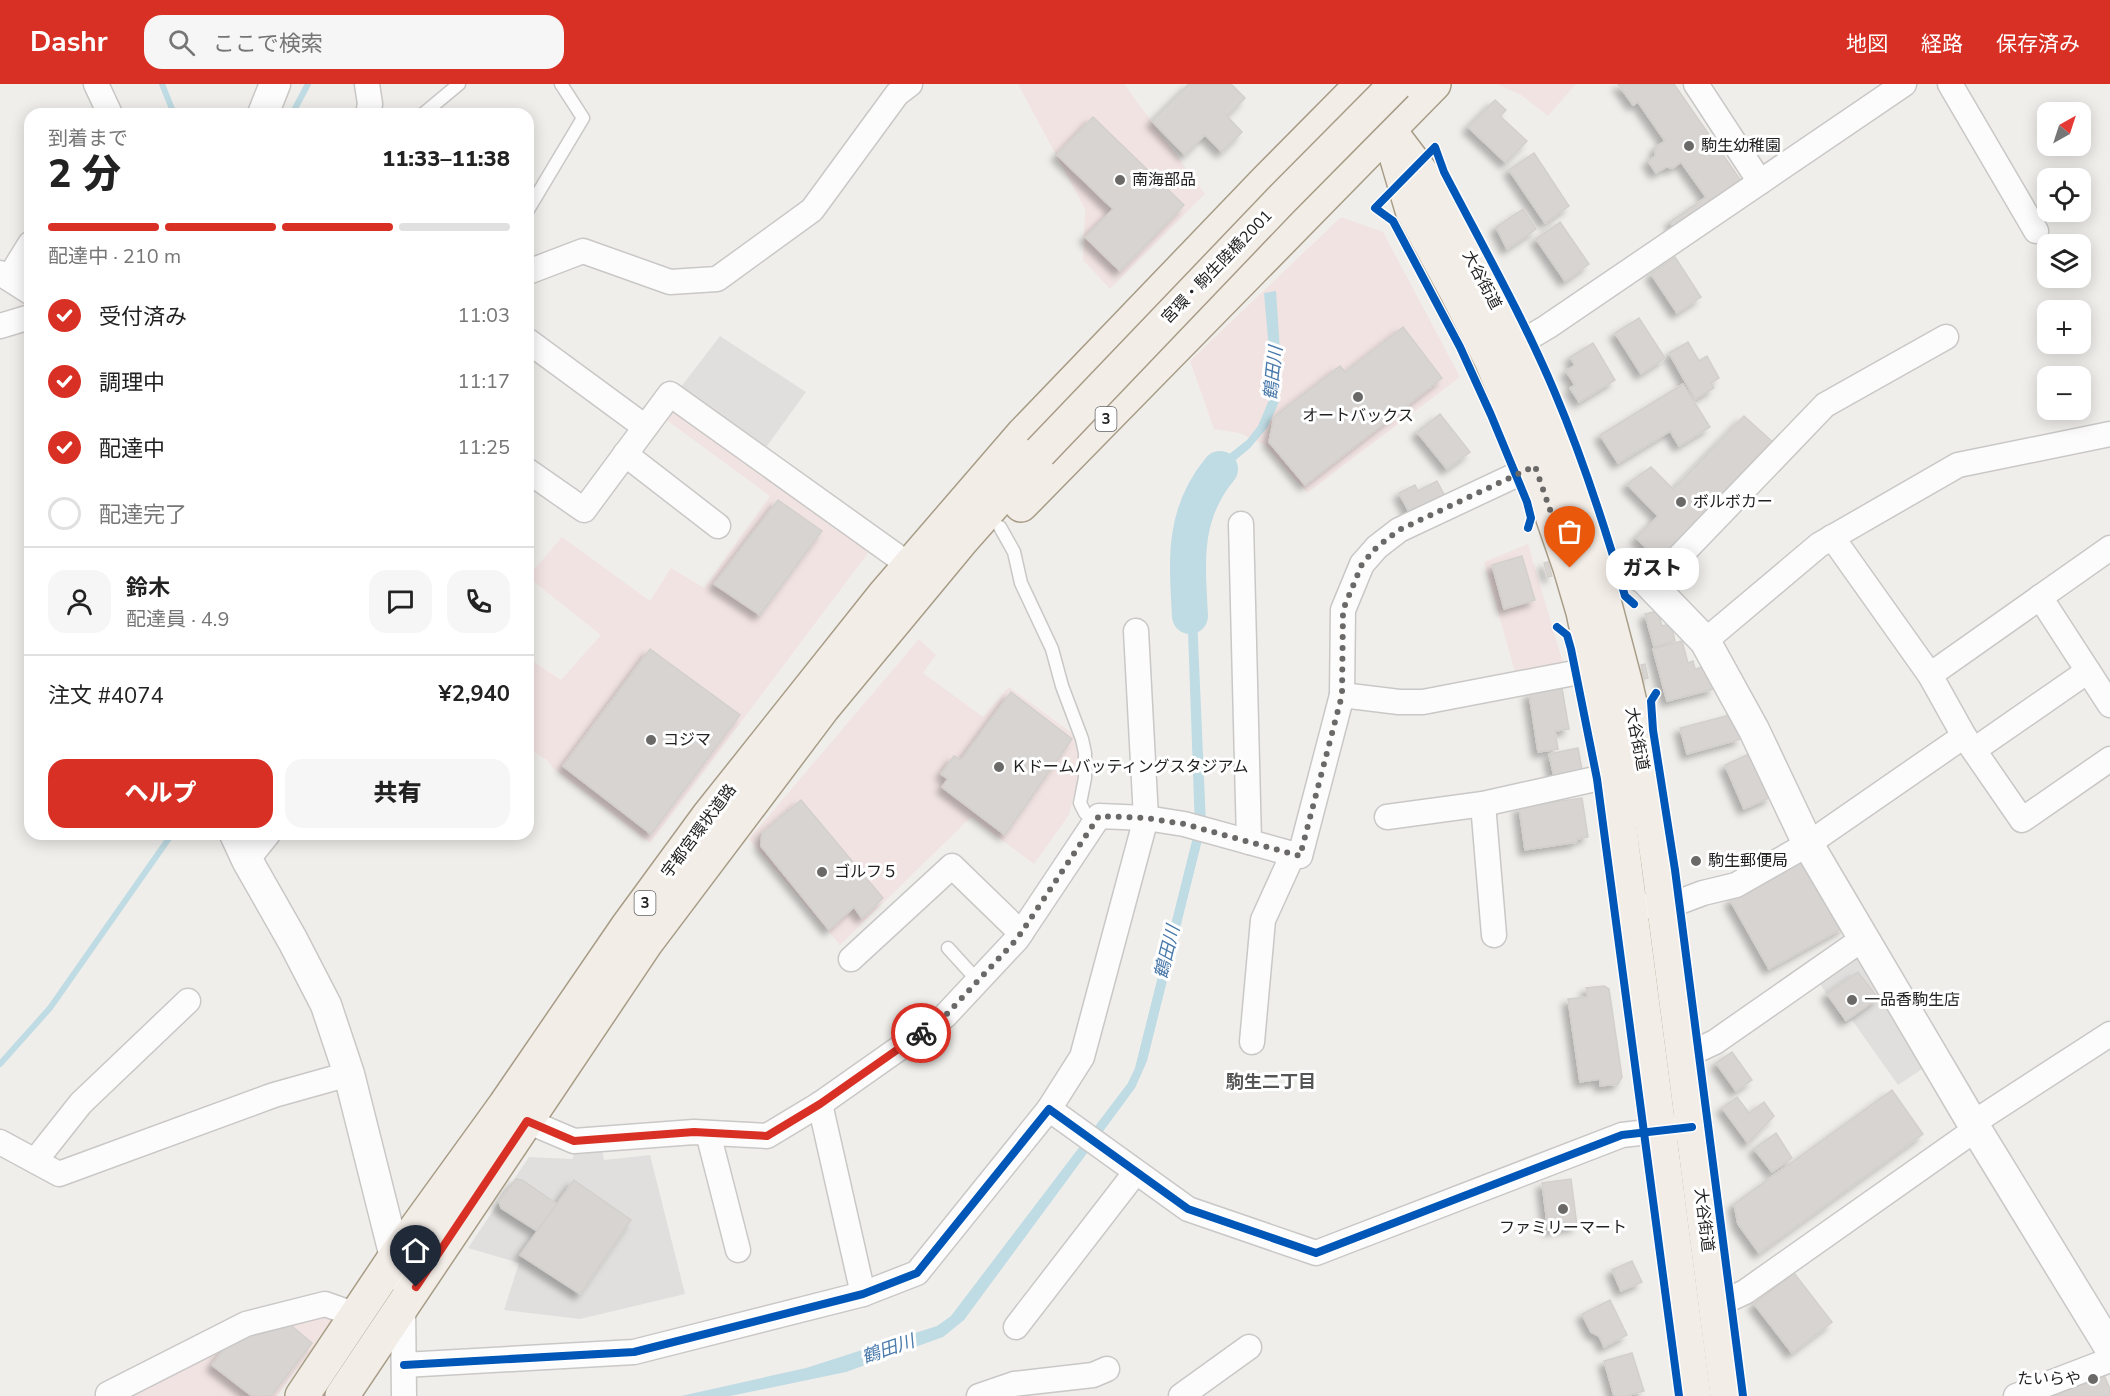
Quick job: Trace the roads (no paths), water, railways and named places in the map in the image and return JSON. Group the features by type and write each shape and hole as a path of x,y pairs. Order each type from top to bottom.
{"main road":[{"name":"3","path":"814,701 850,612 947,490 1332,84"},
{"name":"大谷街道","path":"1363,84 1389,130 1412,210 1456,291 1503,353 1547,419 1597,574 1641,754 1663,904 1727,1396"},
{"name":"宮環・駒生陸橋2001","path":"1031,443 1266,181 1363,84"},
{"name":"宮環・駒生陸橋2001","path":"1031,443 1282,199 1396,84"},
{"name":"3","path":"814,701 890,652 1000,527 1434,84"},
{"name":"大谷街道","path":"1503,353 1535,466 1570,568 1595,669 1613,775 1694,1396"},
{"name":"宇都宮環状道路","path":"302,1396 395,1257 505,1105 627,927 710,815 963,539 1031,443"},
{"name":"宇都宮環状道路","path":"342,1396 646,943 814,701"}],"street":[{"path":"96,84 107,108"},
{"path":"266,108 276,84"},
{"path":"367,84 369,108"},
{"path":"1696,84 1760,182"},
{"path":"1503,353 1904,84"},
{"path":"1950,84 2036,231"},
{"path":"534,270 583,251 670,282 717,279 812,210 897,87"},
{"path":"24,251 4,275 24,288"},
{"path":"0,326 24,319"},
{"path":"1652,585 1825,405 1946,337"},
{"path":"534,345 645,427"},
{"path":"534,475 584,510 670,394 895,555"},
{"path":"1705,641 1819,544 1958,465 2110,434"},
{"path":"625,454 718,526"},
{"path":"527,1121 574,1141 708,1133 767,1136 820,1104 945,1016 1021,933 1099,816 1146,818 1184,824 1300,856 1342,695 1343,610 1362,564 1377,547 1399,530 1535,466"},
{"path":"1241,524 1249,842"},
{"path":"1832,537 1930,675 1969,743 2022,820 2110,759"},
{"path":"1930,675 2110,548"},
{"path":"1597,574 1629,569 1652,585 1705,641 1754,730 1808,844 2110,1348"},
{"path":"2040,597 2110,705"},
{"path":"404,1365 634,1352 863,1294 918,1273 1049,1109 1082,1057 1146,818 1136,631"},
{"path":"1342,695 1400,702 1423,702 1595,669"},
{"path":"1631,908 1679,902 1736,885 1808,844 2088,671"},
{"path":"1387,817 1483,804 1613,775"},
{"path":"1483,804 1494,935"},
{"path":"256,840 241,847 326,1005 349,1074 395,1257 403,1306 404,1396"},
{"path":"1252,1042 1263,920 1293,854"},
{"path":"851,959 952,866 1021,933"},
{"path":"1682,1052 1698,1050 1715,1042 1864,938"},
{"path":"35,1161 81,1103 188,1001"},
{"path":"1714,1301 1730,1299 1745,1293 1975,1126 2110,1034"},
{"path":"0,1142 59,1174 274,1095 349,1074"},
{"path":"820,1104 863,1294"},
{"path":"1049,1109 1188,1209 1316,1253 1622,1135 1692,1127"},
{"path":"708,1133 738,1250"},
{"path":"1016,1327 1135,1173"},
{"path":"108,1394 246,1324 325,1304 356,1315"},
{"path":"1181,1396 1249,1347"},
{"path":"2016,1396 2110,1360"},
{"path":"979,1396 1014,1384 1093,1376 1107,1369"}],"lane":[{"path":"430,108 459,84"},
{"path":"534,200 583,118 561,84"},
{"path":"1000,527 1014,552 1021,583 1052,649 1062,686 1082,739 1085,753 1085,778 1080,803 1085,813 1095,821"},
{"path":"948,948 978,981"}],"water":[{"path":"1276,291 1282,382 1278,404 1267,428 1250,448 1226,468 1211,488 1203,509 1195,571 1206,824 1147,1061 1135,1088 964,1320 943,1337 846,1372 730,1396 681,1396 806,1368 937,1326 951,1316 1128,1083 1135,1068 1195,829 1186,574 1198,499 1206,482 1223,459 1247,440 1258,426 1269,400 1272,383 1264,293"}],"waterway":[{"path":"162,84 172,108"},
{"path":"295,108 308,84"},
{"name":"鶴田川","path":"1190,616 1188,557 1193,521 1208,486 1220,469"},
{"path":"0,1064 50,1008 168,840"}],"place":[{"name":"駒生幼稚園","path":"1689,146"},
{"name":"南海部品","path":"1120,180"},
{"name":"オートバックス","path":"1358,397"},
{"name":"ボルボカー","path":"1681,502"},
{"name":"ガスト","path":"1570,568"},
{"name":"コジマ","path":"651,740"},
{"name":"Ｋドームバッティングスタジアム","path":"999,767"},
{"name":"駒生郵便局","path":"1696,861"},
{"name":"ゴルフ５","path":"822,872"},
{"name":"一品香駒生店","path":"1852,1000"},
{"name":"ファミリーマート","path":"1563,1209"},
{"name":"たいらや","path":"2093,1379"}],"district":[{"name":"駒生二丁目","path":"1271,1082"}]}
